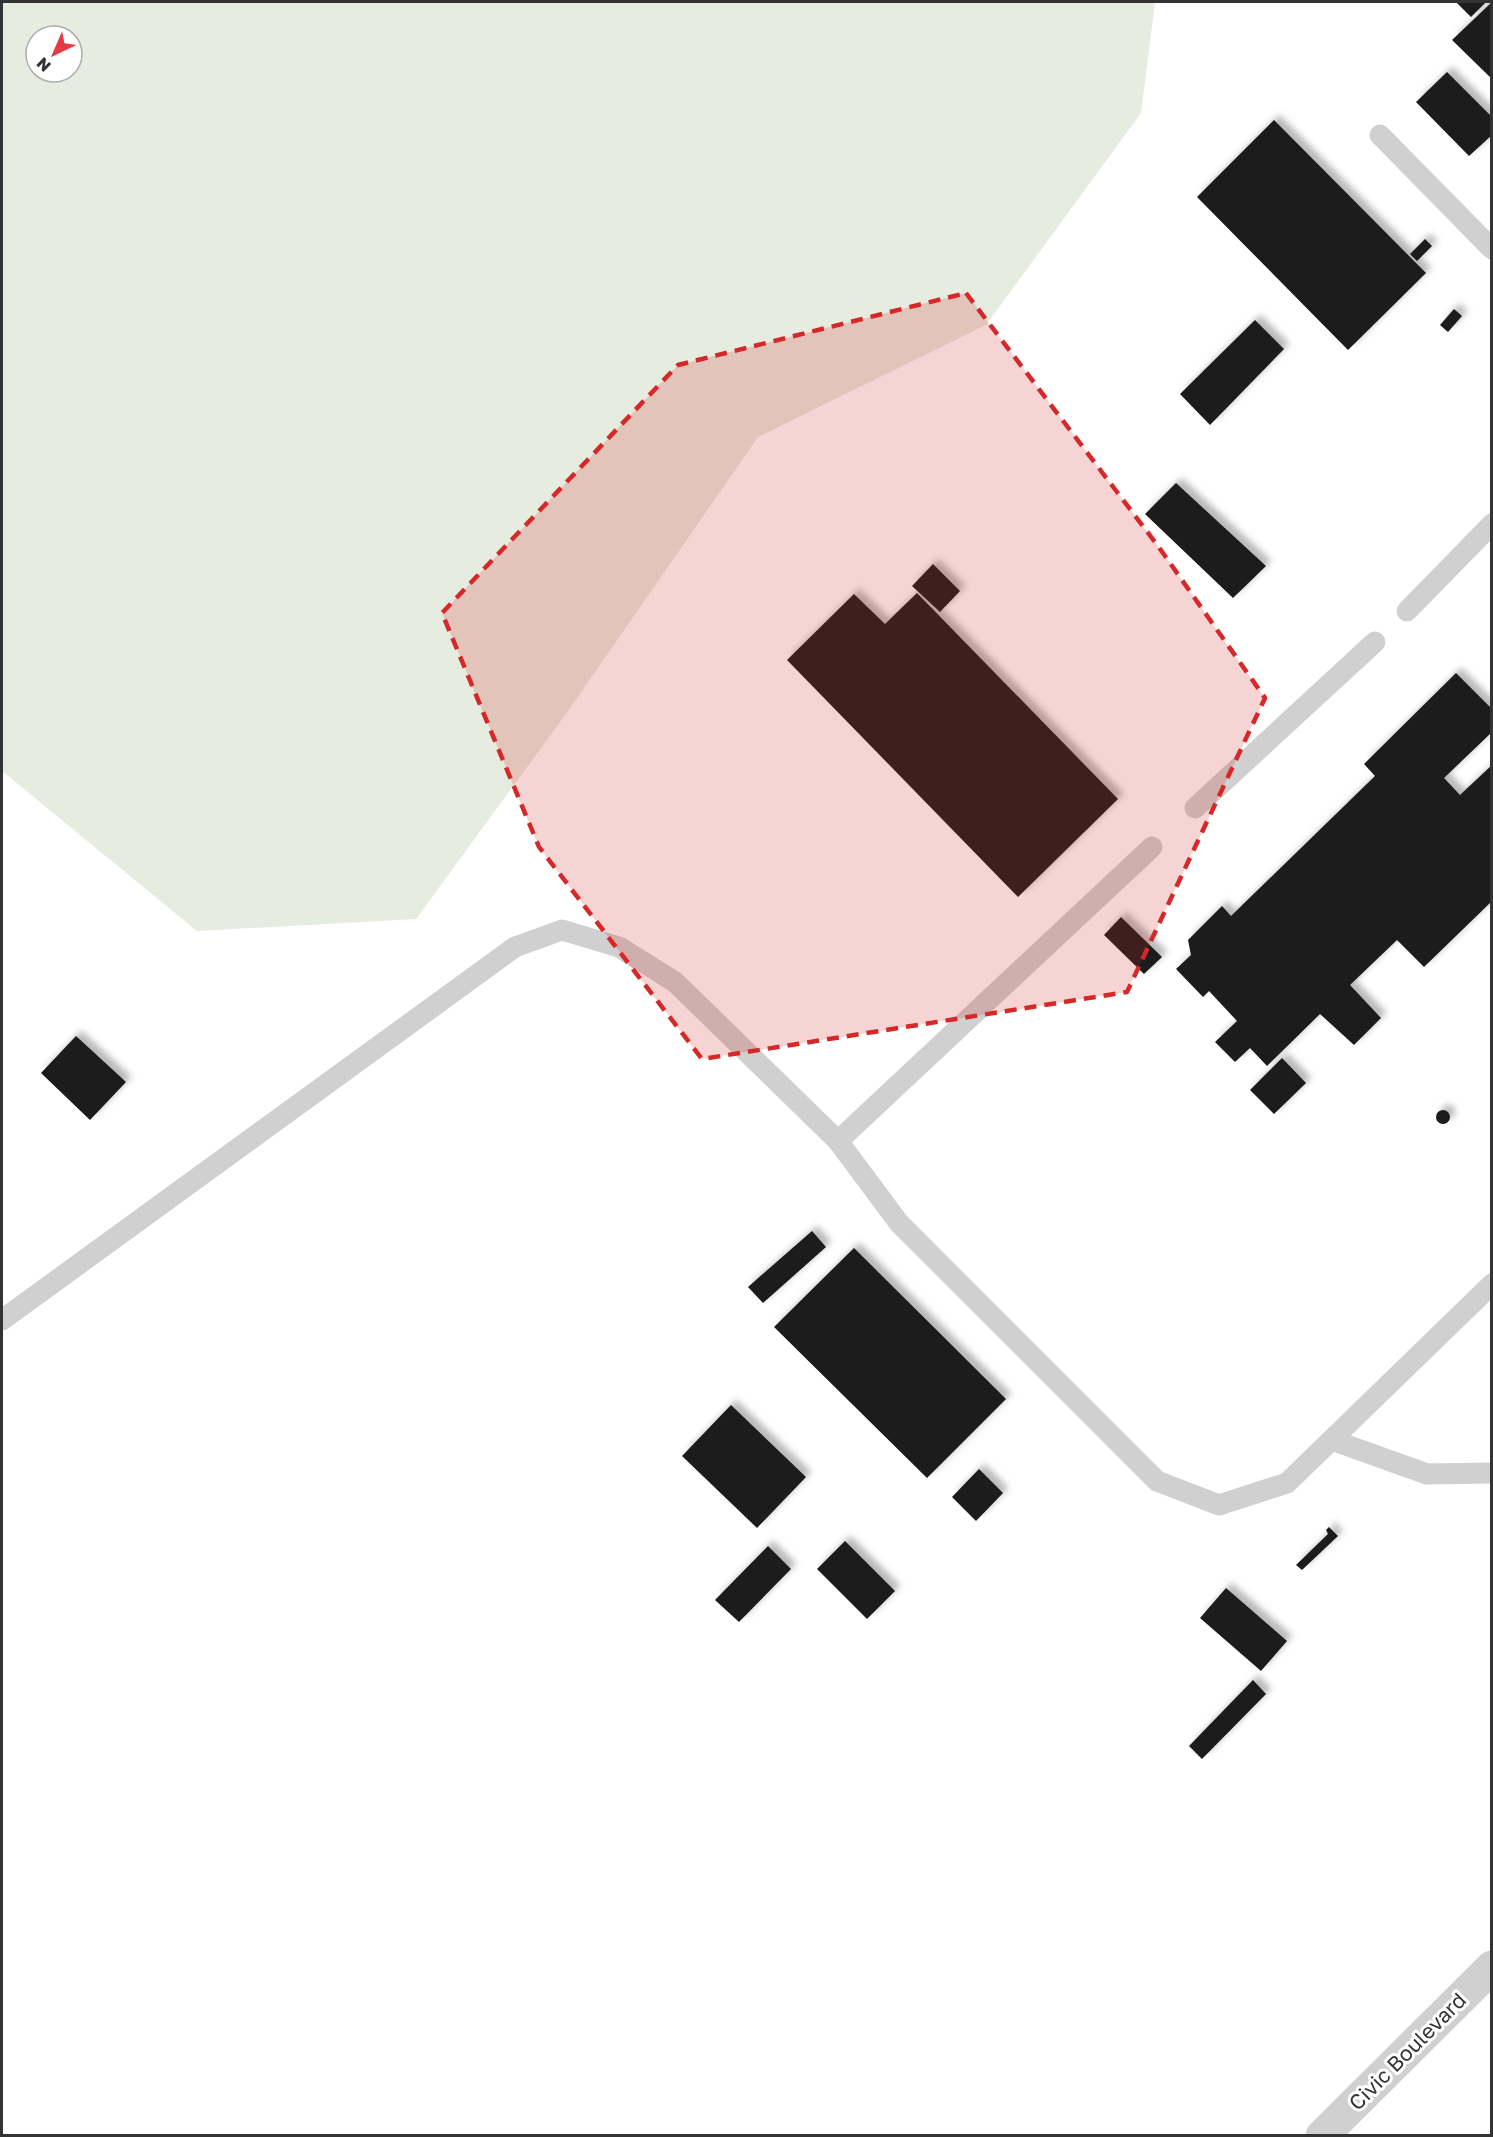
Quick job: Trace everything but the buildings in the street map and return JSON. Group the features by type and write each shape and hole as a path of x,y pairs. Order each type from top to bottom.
{"street":[{"name":"Civic Boulevard","path":"1322,2136 1491,1967"}],"lane":[{"path":"1380,135 1491,249"},
{"path":"1407,611 1491,524"},
{"path":"1195,808 1375,642"},
{"path":"838,1141 1152,847"},
{"path":"2,1320 515,947 562,930 619,946 675,982 838,1141 900,1223 1157,1481 1219,1505 1287,1483 1491,1284"},
{"path":"1332,1440 1427,1474 1491,1473"}],"highlighted area":[{"path":"966,293 1158,546 1265,698 1127,992 702,1059 539,847 442,613 678,365"}],"shaded area":[{"path":"2,2 1155,2 1141,113 986,325 758,437 568,711 416,919 197,931 2,771"}]}
